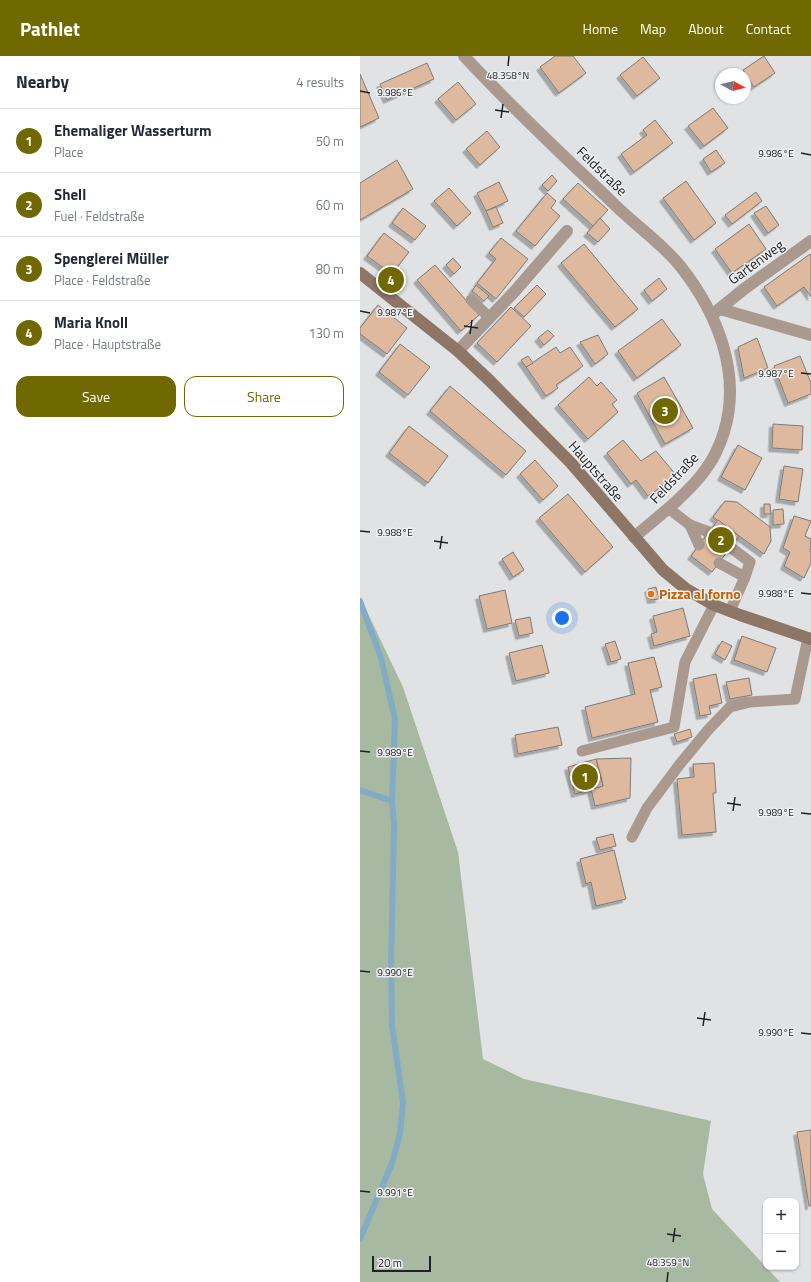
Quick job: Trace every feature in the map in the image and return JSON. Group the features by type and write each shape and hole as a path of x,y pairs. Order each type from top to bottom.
{"main road":[{"name":"Hauptstraße","path":"360,273 458,352 489,380 571,463 663,570 686,589 714,605 730,612 810,638"}],"street":[{"name":"Feldstraße","path":"464,56 619,209 662,247 680,266 696,289 716,312 728,368 731,391 729,410 720,442 707,468 697,480 668,508 634,537"},
{"path":"458,352 515,291 567,231"},
{"name":"Gartenweg","path":"716,312 744,289 811,241"},
{"path":"716,312 811,335"}],"lane":[{"path":"471,300 490,318"},
{"path":"668,508 690,525 709,532"},
{"path":"690,525 699,545"},
{"path":"730,547 750,562 730,612"},
{"path":"719,563 745,577"},
{"path":"582,751 674,727 685,662 714,605"},
{"path":"632,837 647,808 675,770 708,730 730,707 750,702 795,699 810,638"}],"green space":[{"path":"360,597 403,687 458,852 483,1059 524,1079 711,1121 703,1174 712,1209 763,1264 763,1270 769,1270 780,1282 360,1282"}],"building":[{"path":"555,56 573,56 586,73 559,93 540,67"},
{"path":"764,56 775,73 754,87 751,82 751,68 746,68"},
{"path":"643,57 660,78 637,96 620,75"},
{"path":"427,63 434,79 387,100 380,84"},
{"path":"360,74 379,118 360,127"},
{"path":"458,82 476,104 456,120 438,99"},
{"path":"713,108 728,128 704,146 688,126"},
{"path":"655,120 673,143 634,172 621,154 647,135 643,130"},
{"path":"487,131 500,147 480,165 466,149"},
{"path":"716,150 725,163 711,172 703,159"},
{"path":"397,160 413,189 360,220 360,183"},
{"path":"552,175 557,181 548,191 542,185"},
{"path":"686,181 716,223 694,240 663,198"},
{"path":"499,182 508,201 486,211 477,193"},
{"path":"578,183 608,210 593,226 563,199"},
{"path":"449,188 471,213 457,226 434,201"},
{"path":"756,192 762,201 732,224 725,215"},
{"path":"547,193 556,201 551,208 560,216 535,246 516,231"},
{"path":"766,206 779,225 768,233 754,213"},
{"path":"496,207 503,223 493,227 486,211"},
{"path":"403,208 426,226 415,240 392,223"},
{"path":"600,218 610,229 598,242 587,233"},
{"path":"749,224 766,249 732,273 715,249"},
{"path":"384,233 409,252 392,274 367,256"},
{"path":"501,238 528,259 496,299 477,283 496,259 489,253"},
{"path":"584,244 638,309 615,327 561,263"},
{"path":"810,254 811,297 804,287 777,306 764,287"},
{"path":"453,258 461,267 454,274 446,265"},
{"path":"435,265 479,315 461,331 417,280"},
{"path":"659,278 667,289 652,301 644,290"},
{"path":"476,285 489,296 484,301 472,291"},
{"path":"537,285 546,294 524,317 514,308"},
{"path":"378,305 407,328 387,354 360,334 360,328"},
{"path":"511,307 531,326 497,362 477,343"},
{"path":"662,319 681,345 637,378 618,351"},
{"path":"548,330 554,336 544,345 538,338"},
{"path":"598,335 608,354 595,364 580,342"},
{"path":"757,338 768,368 744,378 738,347"},
{"path":"400,344 430,367 408,395 379,372"},
{"path":"556,347 560,353 570,347 583,366 556,385 558,388 546,396 526,367"},
{"path":"528,356 533,363 526,367 521,360"},
{"path":"800,356 811,383 811,394 788,403 774,366"},
{"path":"589,377 597,386 601,382 617,400 612,404 618,412 588,439 558,405"},
{"path":"664,377 693,428 665,444 637,393"},
{"path":"450,386 526,451 506,475 430,411"},
{"path":"773,424 803,426 802,450 772,448"},
{"path":"409,426 448,456 428,483 389,453"},
{"path":"623,440 641,461 656,451 677,476 648,496 636,480 631,484 607,453"},
{"path":"738,445 762,458 745,490 721,477"},
{"path":"535,460 558,486 543,500 520,474"},
{"path":"784,466 803,469 798,502 779,499"},
{"path":"568,494 613,547 585,572 539,518"},
{"path":"725,501 737,502 770,527 771,541 764,554 713,517"},
{"path":"764,504 770,504 771,514 764,514"},
{"path":"783,509 784,524 773,525 773,510"},
{"path":"794,516 811,521 805,536 811,539 811,563 804,578 784,566 790,552 783,548"},
{"path":"718,520 739,536 712,572 691,556"},
{"path":"513,552 524,570 513,577 502,559"},
{"path":"656,587 659,599 651,600 648,589"},
{"path":"505,590 512,623 487,629 479,596"},
{"path":"683,608 690,636 654,646 651,634 657,632 653,616"},
{"path":"530,617 533,633 519,636 515,620"},
{"path":"742,636 776,648 767,672 734,660"},
{"path":"615,641 621,659 611,662 605,644"},
{"path":"722,641 732,646 725,660 715,654"},
{"path":"542,645 549,673 516,681 509,653"},
{"path":"654,657 662,687 650,690 658,722 592,738 585,707 635,694 628,663"},
{"path":"716,674 722,703 709,706 711,714 700,716 693,679"},
{"path":"749,678 752,695 730,699 726,682"},
{"path":"558,727 562,745 518,754 515,735"},
{"path":"690,729 692,737 677,742 674,734"},
{"path":"631,758 630,798 595,806 591,789 603,786 596,759"},
{"path":"596,759 603,786 575,794 568,767"},
{"path":"714,763 716,793 713,793 716,832 682,835 677,779 694,777 693,764"},
{"path":"613,834 616,846 600,850 596,838"},
{"path":"614,850 626,899 596,906 591,882 586,884 580,859"},
{"path":"811,1130 811,1206 809,1206 797,1132"}],"waterway":[{"path":"360,601 381,658 395,719 392,801"},
{"path":"360,790 392,801 394,825 391,964 392,1025 403,1102 400,1134 392,1163 360,1239"}],"place":[{"name":"Maria Knoll","path":"391,280"},
{"name":"Spenglerei Müller","path":"665,411"},
{"name":"Shell","path":"721,540"},
{"name":"Pizza al forno","path":"651,594"},
{"name":"Ehemaliger Wasserturm","path":"585,777"}]}
